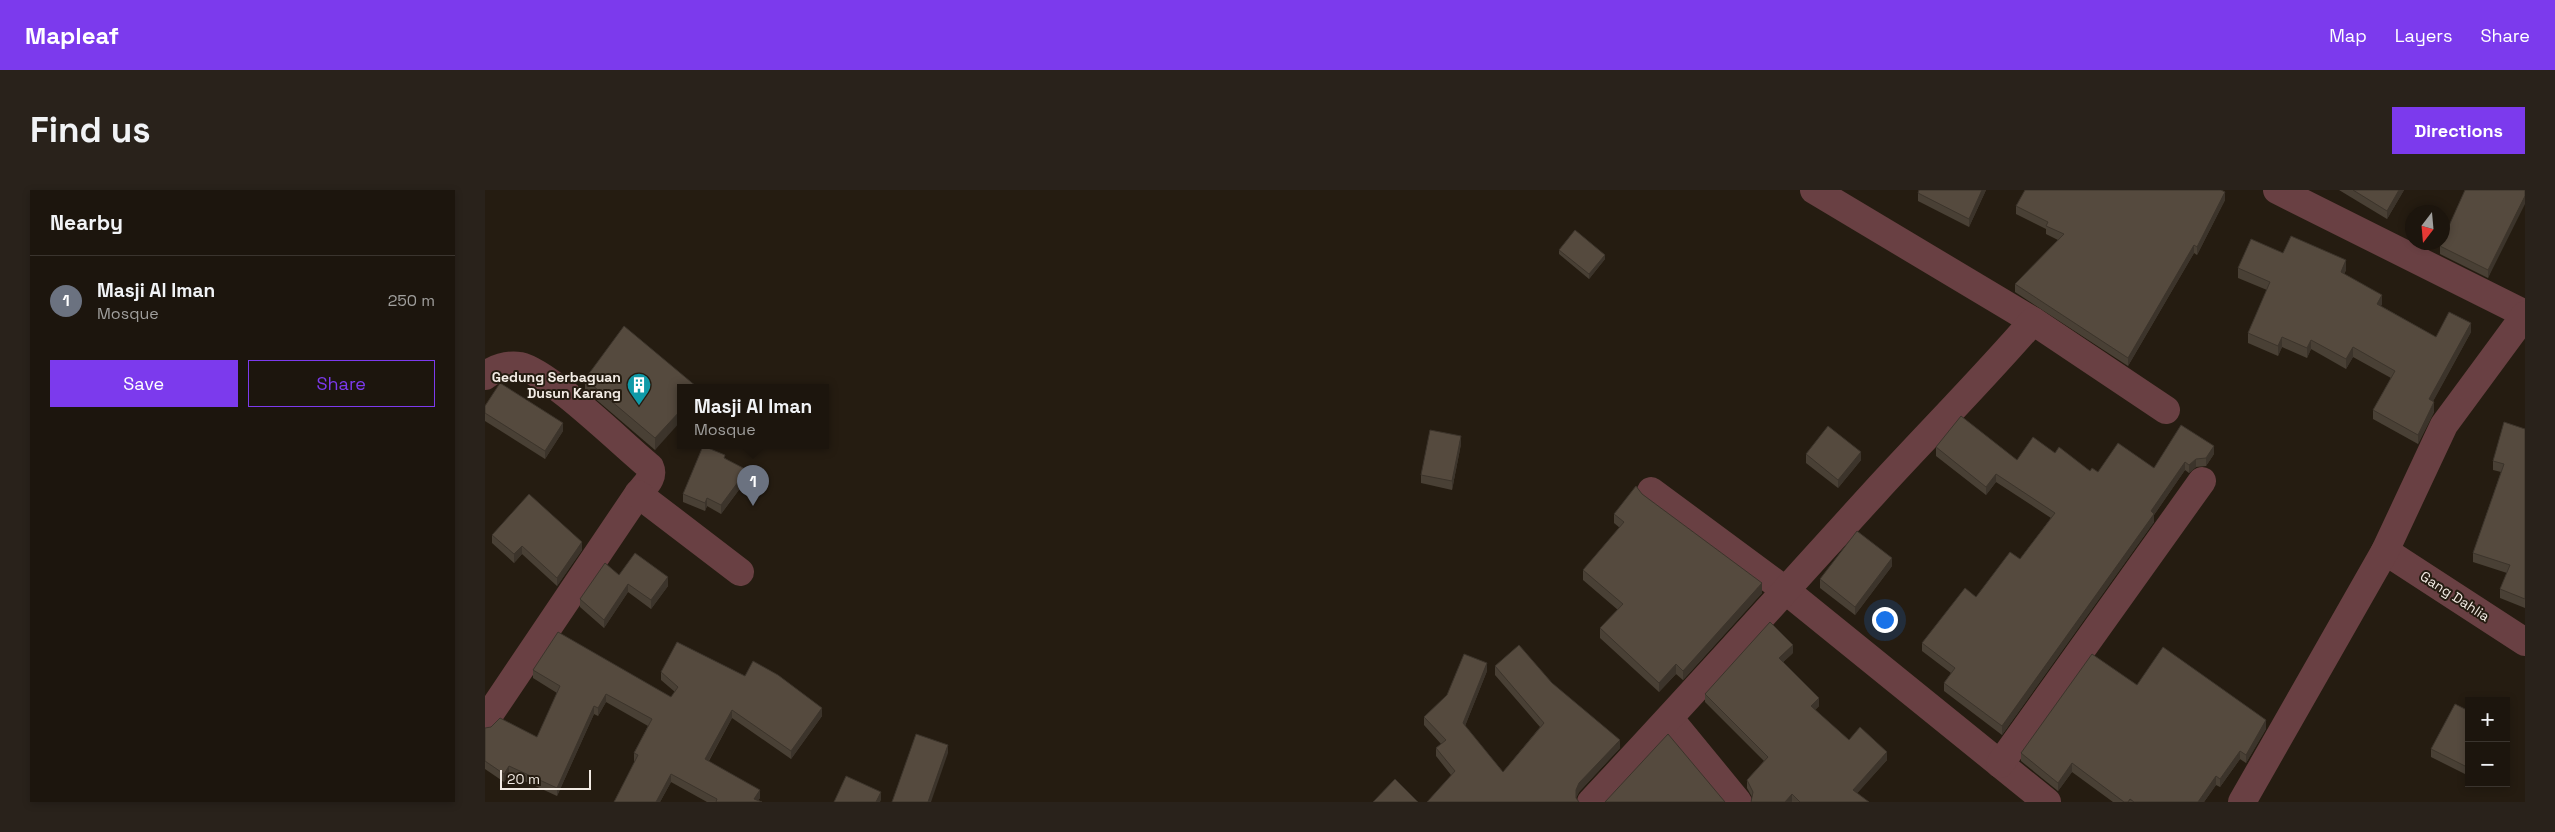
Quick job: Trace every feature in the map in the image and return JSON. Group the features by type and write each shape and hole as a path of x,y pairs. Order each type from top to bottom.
{"street":[{"path":"1815,190 2033,321 2166,410"},
{"path":"2242,802 2385,551 2444,425 2525,314 2277,190"},
{"path":"1591,802 1670,719 1785,590 1992,368 2033,321"},
{"path":"485,376 493,369 519,366 542,375 650,467 651,478 638,494 485,721"},
{"path":"2000,764 2202,481"},
{"path":"1651,492 1785,590 2047,802"},
{"path":"638,494 740,572"},
{"name":"Gang Dahlia","path":"2385,551 2525,642"},
{"path":"1670,719 1738,802"}],"building":[{"path":"1919,190 1982,190 1969,219 1918,193"},
{"path":"2025,190 2221,190 2225,192 2197,247 2194,245 2128,358 2015,284 2064,234 2046,226 2048,222 2016,206"},
{"path":"2353,190 2399,190 2387,211"},
{"path":"2465,190 2525,190 2525,196 2488,270 2448,250 2450,250 2450,223"},
{"path":"1575,230 1605,255 1589,274 1559,250"},
{"path":"2291,236 2346,260 2341,272 2382,295 2377,304 2436,337 2449,312 2471,323 2429,399 2434,402 2418,435 2373,410 2395,371 2353,347 2346,359 2311,340 2307,348 2282,337 2278,346 2248,333 2270,282 2238,268 2251,239 2283,253"},
{"name":"Gedung Serbaguan Dusun Karang","path":"624,326 693,384 677,384 677,414 655,438 585,379"},
{"path":"500,383 563,423 545,451 485,413 485,406"},
{"path":"1961,416 2017,460 2033,437 2055,453 2059,447 2090,471 2092,468 2098,472 2118,443 2154,468 2181,425 2214,446 2206,458 2196,459 2189,465 2185,462 2151,511 2154,514 2002,726 1944,683 1955,668 1922,643 1965,588 1976,597 2010,552 2020,559 2055,513 1996,474 1986,487 1936,447"},
{"path":"2504,422 2525,429 2525,599 2500,589 2510,565 2473,553 2504,464 2493,461"},
{"path":"1828,426 1861,452 1838,480 1806,454"},
{"path":"1430,430 1461,436 1452,481 1421,475"},
{"path":"702,449 710,449 725,455 724,458 747,470 721,505 707,498 705,503 683,494"},
{"path":"1636,486 1642,494 1762,583 1683,671 1676,664 1659,683 1600,628 1623,604 1583,570 1624,522 1614,514"},
{"path":"529,494 582,542 557,578 522,546 514,554 492,535"},
{"path":"1857,531 1892,558 1855,607 1820,579"},
{"path":"635,553 668,577 651,600 628,584 604,620 580,599 605,563 619,575"},
{"path":"1770,622 1793,645 1779,658 1819,698 1811,706 1849,740 1860,727 1887,752 1853,790 1869,802 1800,802 1792,794 1785,802 1751,802 1753,792 1747,780 1768,757 1705,694"},
{"path":"558,632 671,697 678,687 661,672 677,642 745,676 753,661 778,675 822,708 791,751 732,710 705,759 760,790 754,799 762,802 716,802 717,799 671,774 656,802 614,802 638,755 634,753 652,719 606,694 598,708 594,706 557,788 509,766 504,774 485,761 485,728 491,727 500,718 537,737 560,686 533,670"},
{"path":"1519,645 1552,683 1620,740 1579,783 1576,790 1576,798 1579,802 1427,802 1455,771 1436,748 1446,740 1424,717 1447,695 1464,654 1487,663 1463,723 1503,772 1544,723 1495,666"},
{"path":"2163,647 2266,720 2246,755 2240,751 2220,779 2216,776 2198,802 2134,802 2130,799 2128,802 2124,802 2072,763 2058,783 2021,753 2092,654 2137,685"},
{"path":"2455,704 2465,709 2465,766 2431,749"},
{"path":"916,734 948,745 928,802 892,802"},
{"path":"1668,734 1725,802 1605,802"},
{"path":"846,776 881,792 876,802 834,802"},
{"path":"1395,779 1418,802 1373,802"}],"place":[{"name":"Gedung Serbaguan Dusun Karang","path":"639,406"},
{"name":"Masji Al Iman","path":"753,506"}]}
